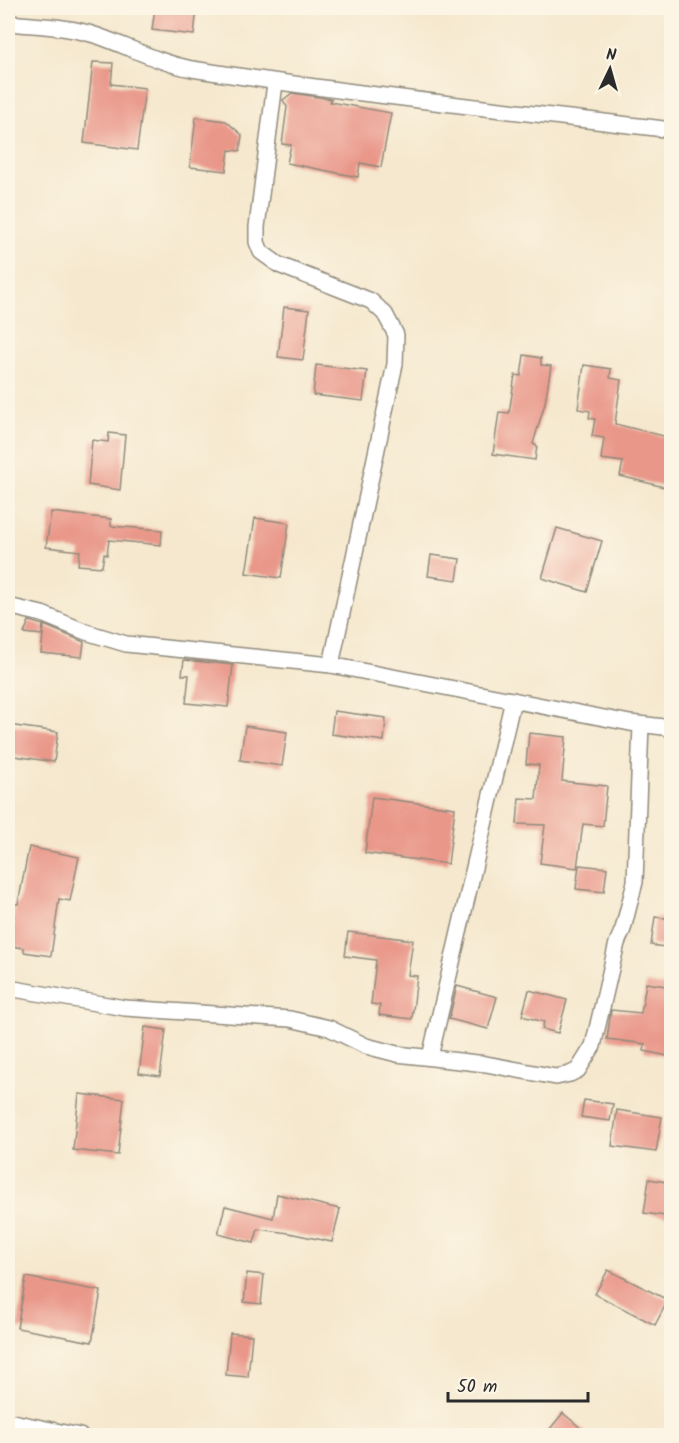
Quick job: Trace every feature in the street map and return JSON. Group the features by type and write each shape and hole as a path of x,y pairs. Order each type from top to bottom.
{"street":[{"path":"8,23 96,35 141,53 189,68 275,82 672,130"},
{"path":"275,82 257,227 257,242 261,252 279,265 371,301 385,314 396,335 395,364 331,665"},
{"path":"8,606 42,614 86,632 126,644 331,665 641,725 672,728"},
{"path":"430,1057 513,700"},
{"path":"8,988 125,1008 290,1018 329,1028 366,1046 397,1054 556,1077 570,1074 578,1070 593,1046 617,943 635,882 641,725"},
{"path":"8,1421 80,1436"}],"building":[{"path":"155,8 197,8 194,35 152,30"},
{"path":"93,62 113,63 111,84 145,88 137,150 84,143"},
{"path":"292,93 331,99 330,102 391,113 381,167 360,163 358,177 287,163 291,145 282,144 287,107 283,100"},
{"path":"196,117 226,121 242,135 240,151 229,150 226,171 190,167"},
{"path":"284,307 309,310 303,360 278,357"},
{"path":"524,355 541,358 541,365 551,366 545,403 533,444 537,446 535,460 493,454 499,412 509,413 515,375 521,376"},
{"path":"316,365 367,371 363,401 313,395"},
{"path":"584,365 611,369 610,378 621,380 615,424 672,438 672,489 620,476 623,462 601,459 604,438 592,436 595,419 589,418 590,411 578,409"},
{"path":"109,433 125,435 120,490 88,485 92,440 108,442"},
{"path":"51,512 111,519 111,526 162,530 161,545 109,540 107,555 104,554 102,567 78,565 80,551 46,547"},
{"path":"255,518 289,523 281,578 246,573"},
{"path":"557,528 602,541 587,592 542,578"},
{"path":"431,555 460,559 457,580 428,576"},
{"path":"29,621 43,625 42,635 24,633"},
{"path":"44,625 84,642 82,657 41,653"},
{"path":"184,660 233,665 228,707 186,703 189,675 182,675"},
{"path":"334,711 386,718 384,741 331,734"},
{"path":"8,725 58,732 54,762 8,755"},
{"path":"245,726 287,732 282,766 240,760"},
{"path":"529,733 566,737 562,781 607,786 603,826 583,824 577,868 540,863 545,825 517,824 519,798 536,799 539,765 526,764"},
{"path":"372,797 455,808 448,864 365,853"},
{"path":"29,847 79,857 70,901 59,899 51,956 24,952 24,948 10,946 15,904 18,904"},
{"path":"579,865 607,868 604,892 576,889"},
{"path":"655,917 672,919 672,948 651,945"},
{"path":"348,932 413,940 408,975 417,976 412,1019 379,1015 380,1005 371,1004 376,960 345,956"},
{"path":"646,983 672,987 672,1057 644,1051 645,1044 607,1039 611,1010 641,1013"},
{"path":"457,986 497,997 488,1029 449,1019"},
{"path":"529,990 567,1000 558,1033 542,1029 544,1022 522,1016"},
{"path":"145,1027 166,1030 160,1076 139,1073"},
{"path":"79,1094 124,1099 118,1155 73,1150"},
{"path":"584,1100 613,1104 610,1121 581,1117"},
{"path":"617,1110 662,1117 656,1152 612,1146"},
{"path":"649,1179 672,1183 672,1217 644,1213"},
{"path":"277,1194 340,1209 332,1242 258,1229 254,1243 218,1234 225,1206 273,1218"},
{"path":"608,1270 668,1300 655,1325 595,1294"},
{"path":"247,1273 264,1275 261,1304 244,1302"},
{"path":"26,1277 101,1291 92,1342 17,1328"},
{"path":"230,1333 252,1335 248,1377 226,1375"},
{"path":"563,1413 590,1436 544,1436"}]}
